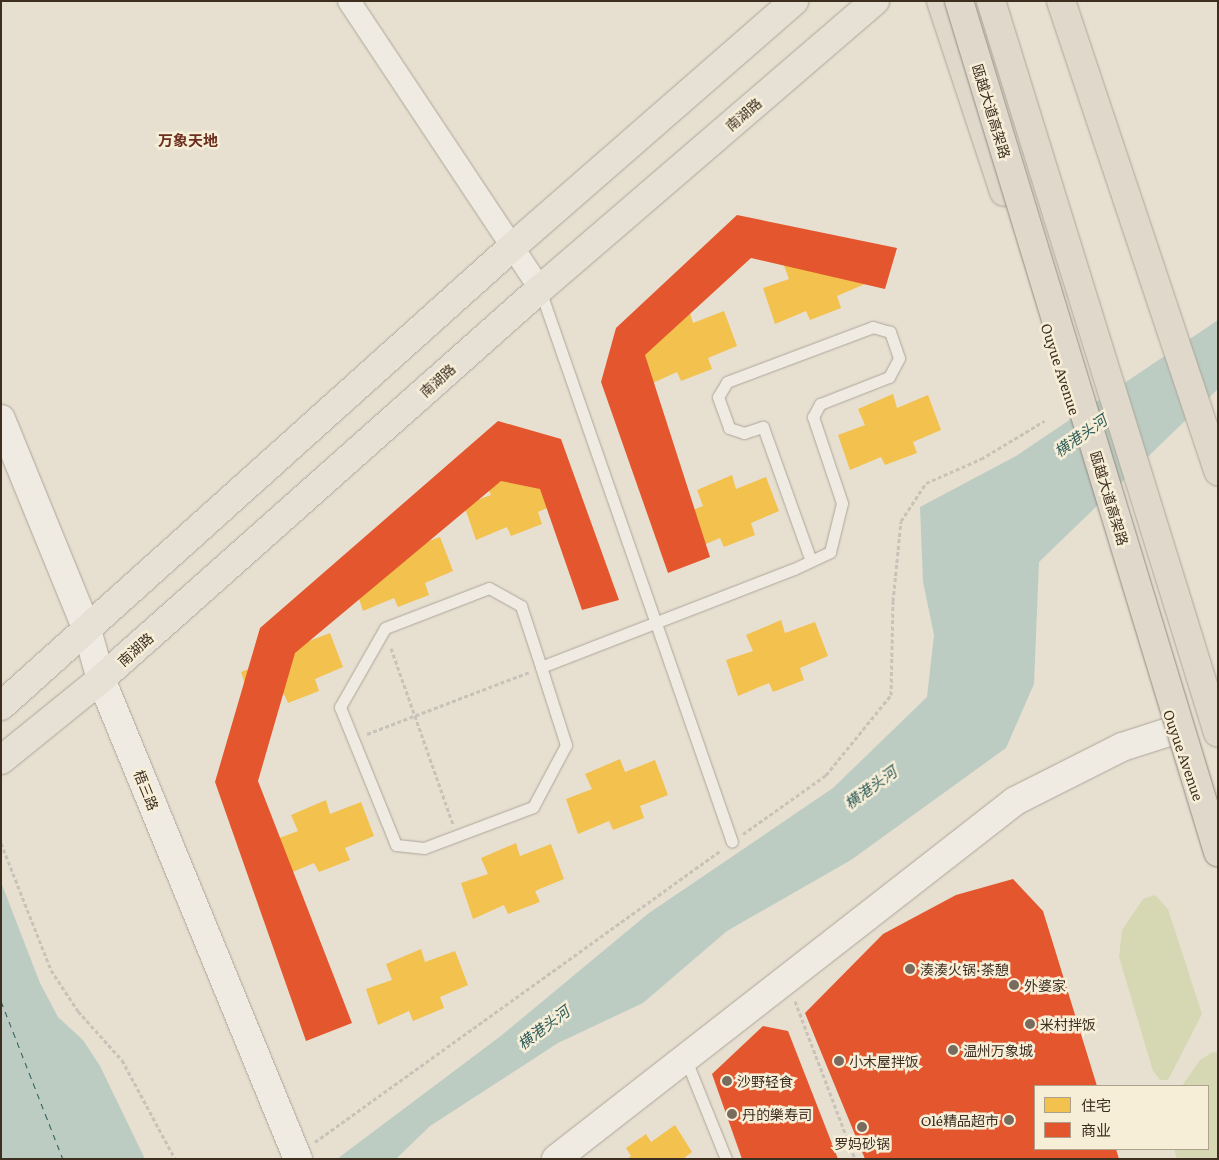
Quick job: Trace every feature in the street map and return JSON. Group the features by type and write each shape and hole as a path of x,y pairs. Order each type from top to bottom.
{"highway":[{"path":"991,1 1218,733"},
{"path":"1061,1 1177,342 1218,471"},
{"name":"Ouyue Avenue","path":"954,2 1070,394 1175,730 1218,851"},
{"name":"瓯越大道高架路","path":"954,2 1218,851"}],"main road":[{"path":"1,706 511,248 794,1"},
{"name":"南湖路","path":"1,760 101,679 540,288 875,1"}],"street":[{"path":"348,1 511,248 540,288"},
{"name":"梧三路","path":"1,419 87,630 101,679 297,1157"},
{"path":"556,1159 686,1060 1015,802 1122,747 1175,730"}],"lane":[{"path":"540,288 732,842"},
{"path":"541,667 656,624 811,561 830,552 842,503 813,417 820,404 890,377 899,358 890,332 873,328 727,382 718,398 729,428 744,433 763,427 811,561"},
{"path":"489,588 521,606 541,667 566,745 551,780 533,807 424,848 396,845 340,707 385,628 489,588"},
{"path":"686,1060 726,1159"}],"path":[{"path":"385,628 457,836"},
{"path":"352,740 541,667"},
{"path":"1,843 51,970 78,1011 122,1060 175,1159"},
{"path":"787,980 855,1159"}],"green space":[{"path":"1155,895 1168,909 1202,1014 1168,1080 1160,1080 1153,1071 1119,957 1122,930 1143,899"},
{"path":"1213,1052 1218,1053 1218,1159 1177,1159 1174,1150 1209,1150 1209,1085 1183,1085 1200,1060"}],"water":[{"name":"横港头河","path":"1218,320 1218,389 1039,562 1034,684 1006,748 851,860 727,931 643,1003 558,1043 430,1126 396,1159 337,1159 502,1035 649,913 833,788 927,697 934,635 923,582 920,507 1016,456"},
{"path":"1,882 40,983 58,1017 83,1040 100,1066 145,1159 1,1159"}],"building: 住宅":[{"path":"818,248 822,262 852,250 865,284 837,296 841,308 810,320 806,311 775,324 763,288 789,279 783,263"},
{"path":"689,310 693,323 724,311 737,346 708,358 712,369 681,381 677,372 646,386 634,350 661,340 654,325"},
{"path":"893,394 897,408 928,395 941,430 913,442 917,453 885,465 881,457 850,470 838,435 865,425 858,409"},
{"path":"519,465 523,478 553,466 566,500 538,512 542,524 511,536 507,527 476,540 464,505 491,495 484,479"},
{"path":"732,475 736,489 766,477 779,511 751,523 755,535 724,547 720,538 689,551 677,516 703,506 697,490"},
{"path":"406,535 410,548 440,537 453,571 425,583 429,595 398,607 394,598 363,611 351,575 378,566 371,550"},
{"path":"781,620 785,633 815,622 828,656 800,668 804,680 773,692 769,683 738,696 726,660 753,651 746,635"},
{"path":"296,632 299,645 330,633 343,667 315,679 319,691 288,703 284,694 253,707 241,672 267,662 261,646"},
{"path":"620,759 625,772 655,760 668,795 640,806 644,818 613,830 609,821 578,834 566,799 592,789 585,774"},
{"path":"326,800 330,814 361,802 374,836 345,848 350,860 319,872 314,863 283,876 271,841 298,831 291,815"},
{"path":"516,843 520,856 551,844 564,879 535,891 540,902 508,914 504,905 473,919 461,883 488,874 481,858"},
{"path":"421,949 425,962 455,951 468,985 440,997 444,1008 413,1021 409,1011 378,1025 366,989 392,980 386,964"},
{"path":"675,1125 692,1152 683,1159 627,1159 631,1156 626,1148 646,1134 651,1142"}],"building: 商业":[{"path":"737,215 897,248 885,289 751,258 645,355 710,557 668,573 601,382 616,328"},
{"path":"498,421 561,439 619,600 582,610 540,489 501,481 295,653 258,781 352,1023 306,1041 215,782 260,628"},
{"name":"温州万象城","path":"1013,879 1043,911 1097,1085 1034,1085 1034,1150 1116,1150 1119,1159 865,1159 805,1013 883,934 956,895"},
{"path":"763,1026 788,1031 838,1159 742,1159 712,1074"}],"ferry route":[{"path":"1,1001 63,1159"}],"place":[{"name":"湊湊火锅·茶憩","path":"910,969"},
{"name":"外婆家","path":"1014,985"},
{"name":"米村拌饭","path":"1030,1024"},
{"name":"温州万象城","path":"953,1050"},
{"name":"小木屋拌饭","path":"839,1061"},
{"name":"沙野轻食","path":"727,1081"},
{"name":"丹的樂寿司","path":"732,1114"},
{"name":"Olé精品超市","path":"1009,1120"},
{"name":"罗妈砂锅","path":"862,1127"}],"district":[{"name":"万象天地","path":"188,140"}]}
